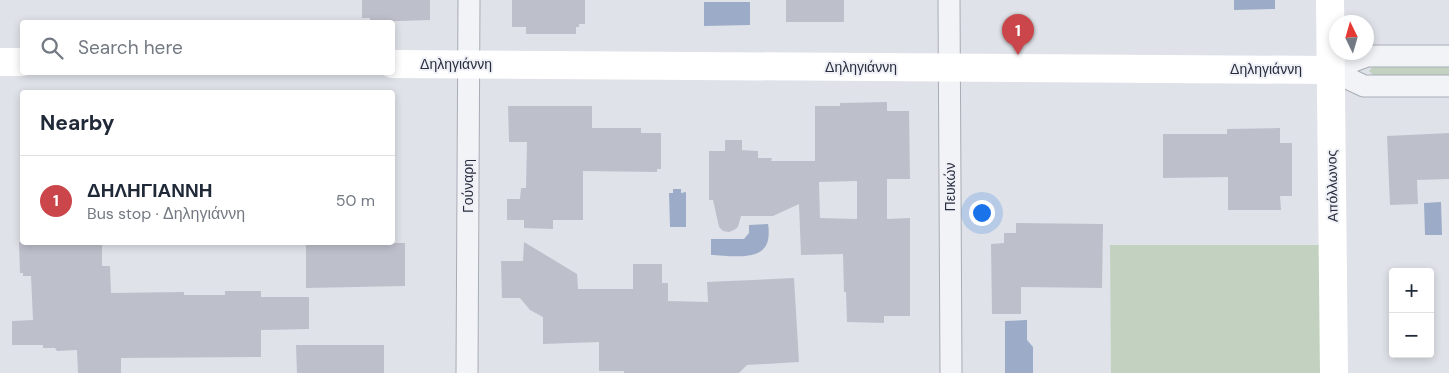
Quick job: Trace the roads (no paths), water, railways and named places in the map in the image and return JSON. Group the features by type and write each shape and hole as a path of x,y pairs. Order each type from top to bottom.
{"street":[{"name":"Γούναρη","path":"467,373 469,0"},
{"name":"Πευκών","path":"949,0 951,373"},
{"name":"Απόλλωνος","path":"1330,0 1334,373"},
{"name":"Δηληγιάννη","path":"395,64 1330,70 1367,56 1449,56"},
{"path":"0,62 20,62"},
{"name":"Δηληγιάννη","path":"1330,70 1364,86 1449,86"}],"water":[{"path":"1234,0 1275,0 1275,9 1234,10"},
{"path":"704,2 750,2 750,25 704,26"},
{"path":"673,189 681,189 681,193 686,192 686,227 670,227 669,193 673,193"},
{"path":"1441,202 1442,235 1425,235 1424,203"},
{"path":"768,224 768,240 765,247 759,252 744,256 711,255 711,239 744,239 749,233 749,225"},
{"path":"1027,320 1027,340 1033,347 1033,373 1005,373 1005,321"}],"place":[{"name":"ΔΗΛΗΓΙΑΝΝΗ","path":"1018,55"}]}
